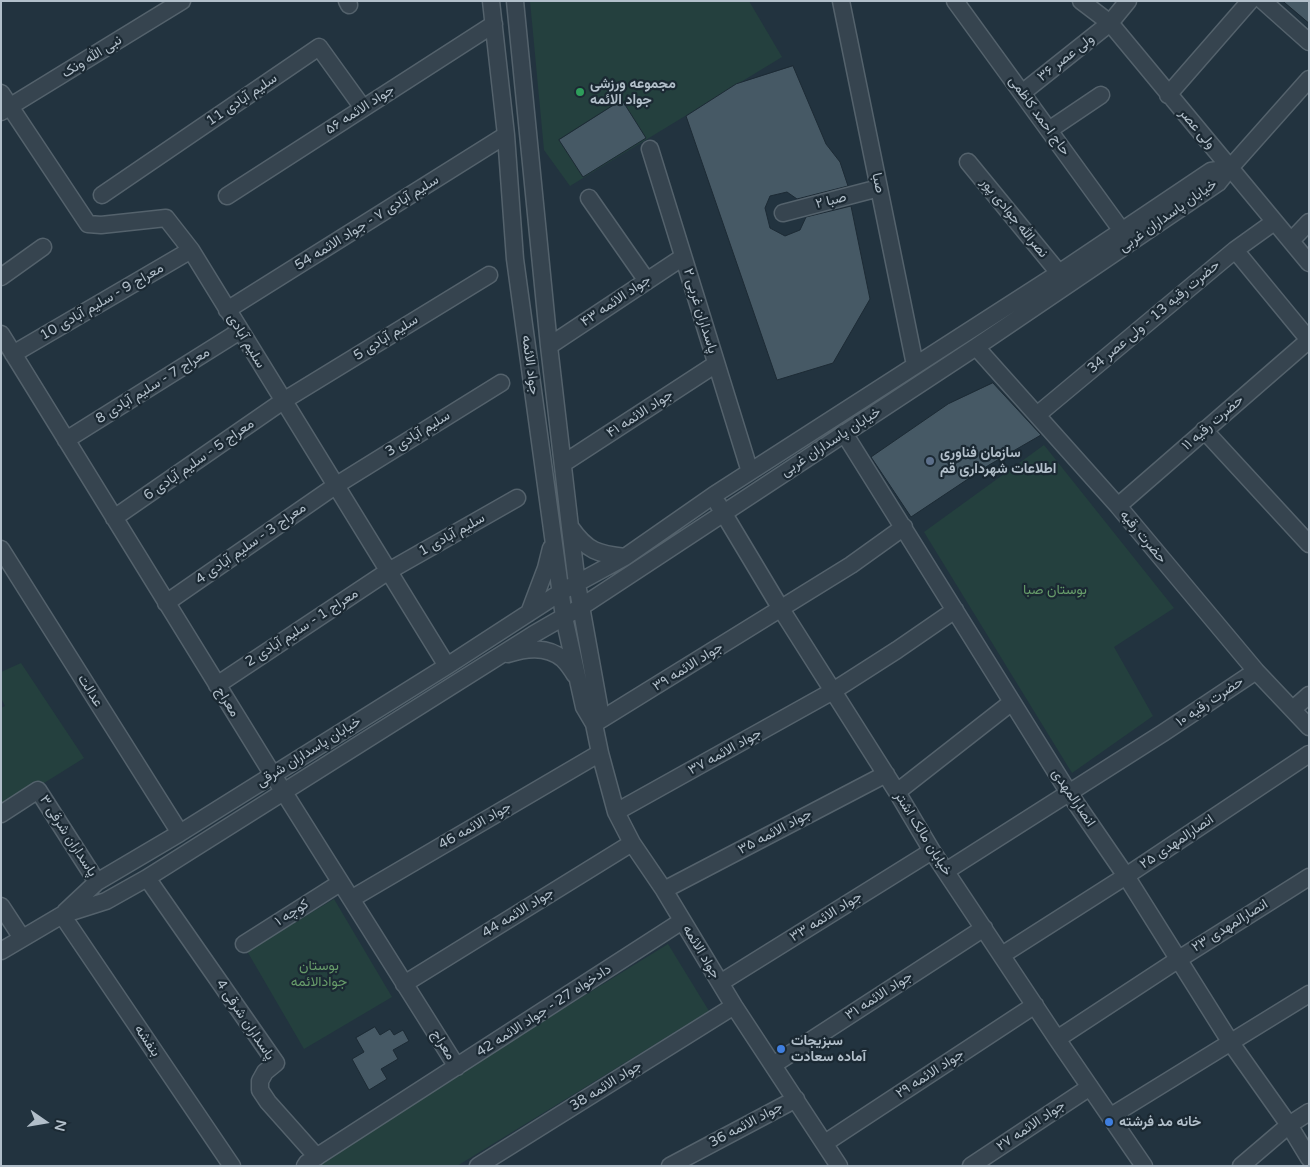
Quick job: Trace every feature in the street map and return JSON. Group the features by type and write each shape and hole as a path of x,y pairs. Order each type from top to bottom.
{"street":[{"name":"نبی الله ونک","path":"4,104 182,1"},
{"name":"جواد الائمه","path":"491,1 506,135 515,259 560,592 584,707 594,724 616,812 632,843 664,890 734,1006 839,1166"},
{"name":"جواد الائمه","path":"515,1 549,346 570,527 577,584 599,706 594,724"},
{"name":"صبا","path":"841,1 916,365"},
{"name":"ولی عصر","path":"1081,1 1110,23 1309,263"},
{"name":"ولی عصر ۳۶","path":"1022,93 1110,23 1128,1"},
{"path":"1168,95 1250,1"},
{"path":"1263,1 1309,42"},
{"name":"حاج احمد کاظمی","path":"961,3 1022,93 1122,231"},
{"name":"جواد الائمه ۵۶","path":"227,196 494,24"},
{"name":"سلیم آبادی 11","path":"102,195 319,48 364,108"},
{"path":"1230,168 1309,79"},
{"path":"1049,130 1101,95"},
{"name":"سلیم آبادی","path":"4,104 88,224 101,225 166,218 191,250 387,572 447,666"},
{"name":"سلیم آبادی ۷ - جواد الائمه 54","path":"227,310 506,135"},
{"name":"پاسداران غربی ۲","path":"650,149 750,472"},
{"name":"نصرالله جوادی پور","path":"968,162 1059,273"},
{"name":"خیابان پاسداران غربی","path":"560,592 625,557 714,495 1059,273 1210,171 1230,168"},
{"name":"خیابان پاسداران غربی","path":"564,616 581,607 844,432 976,347 1218,183 1230,168"},
{"name":"صبا ۲","path":"783,213 879,188"},
{"path":"589,198 646,281"},
{"name":"حضرت رقیه 13 - ولی عصر 34","path":"1037,415 1236,250 1274,222"},
{"path":"1290,241 1309,222"},
{"path":"1,277 43,247"},
{"name":"معراج 9 - سلیم آبادی 10","path":"13,354 191,250"},
{"path":"1236,250 1309,340"},
{"name":"جواد الائمه ۴۳","path":"549,346 683,257"},
{"name":"سلیم آبادی 5","path":"283,401 489,275"},
{"name":"معراج 7 - سلیم آبادی 8","path":"66,440 240,331"},
{"name":"معراج","path":"1,334 340,883 457,1067"},
{"name":"حضرت رقیه ۱۱","path":"1118,506 1309,340"},
{"name":"حضرت رقیه","path":"976,347 1118,506 1256,671 1309,727"},
{"name":"جواد الائمه ۴۱","path":"564,463 716,364"},
{"name":"سلیم آبادی 3","path":"335,486 501,382"},
{"name":"معراج 5 - سلیم آبادی 6","path":"114,518 283,401"},
{"path":"1204,430 1309,544"},
{"name":"انصارالمهدی","path":"844,432 1069,793 1126,876 1231,1043 1309,1158"},
{"name":"معراج 3 - سلیم آبادی 4","path":"166,603 335,486"},
{"name":"خیابان مالک اشتر","path":"714,495 722,514 886,774 932,851 1142,1165"},
{"name":"سلیم آبادی 1","path":"387,572 517,498"},
{"path":"570,527 581,542 590,549 603,555 625,557"},
{"name":"جواد الائمه ۳۹","path":"594,724 782,609 851,565 904,528"},
{"path":"529,613 546,568 553,541"},
{"name":"عدالت","path":"1,549 180,833"},
{"name":"معراج 1 - سلیم آبادی 2","path":"217,684 387,572"},
{"name":"خیابان پاسداران شرقی","path":"62,915 97,882 273,775 447,666 560,592"},
{"name":"جواد الائمه ۳۷","path":"616,812 833,691 955,610"},
{"name":"خیابان پاسداران شرقی","path":"1,951 62,915 106,901 147,878 564,616"},
{"path":"497,657 515,652 540,649 554,653 564,660 580,682"},
{"name":"حضرت رقیه ۱۰","path":"946,871 1163,733 1256,671"},
{"path":"1293,709 1309,695"},
{"path":"897,792 1012,702"},
{"name":"جواد الائمه 46","path":"350,899 600,753"},
{"name":"انصارالمهدی ۲۵","path":"1002,955 1068,914 1309,754"},
{"name":"جواد الائمه ۳۵","path":"664,890 886,774"},
{"name":"پاسداران شرقی ۳","path":"1,814 38,790 97,882"},
{"name":"جواد الائمه 44","path":"404,984 632,843"},
{"name":"جواد الائمه ۳۳","path":"720,983 932,851"},
{"name":"انصارالمهدی ۲۳","path":"1057,1039 1178,959 1309,877"},
{"name":"پاسداران شرقی 4","path":"147,878 276,1063 264,1072 260,1081 260,1090 311,1161"},
{"name":"کوچه ۱","path":"244,944 340,883"},
{"path":"1,906 22,938"},
{"name":"بنفشه","path":"62,915 232,1166"},
{"name":"دادخواه 27 - جواد الائمه 42","path":"311,1161 682,921"},
{"name":"جواد الائمه ۳۱","path":"773,1065 984,928"},
{"path":"1111,1116 1309,994"},
{"name":"جواد الائمه ۲۹","path":"825,1143 1035,1005"},
{"name":"جواد الائمه 38","path":"478,1166 734,1006"},
{"name":"جواد الائمه ۲۷","path":"971,1166 1090,1087"},
{"name":"جواد الائمه 36","path":"670,1166 796,1099"},
{"path":"1241,1166 1288,1126 1309,1112"}],"green space":[{"path":"530,1 749,1 782,57 570,186 544,150","holes":["622,100 646,138 583,177 559,140"]},
{"name":"بوستان صبا","path":"1044,445 1174,608 1114,647 1153,716 1072,773 924,532"},
{"path":"21,663 84,758 1,810 1,708 5,706 1,698 1,672"},
{"name":"بوستان جوادالائمه","path":"334,899 392,997 304,1049 247,951"},
{"path":"668,944 709,1011 457,1166 310,1165"}],"building":[{"path":"1283,1 1309,1 1309,23"},
{"path":"793,66 826,144 840,162 848,186 797,199 787,192 770,196 765,208 770,228 785,236 800,230 806,217 851,206 870,299 833,363 777,380 686,116 736,84"},
{"path":"622,100 646,138 583,177 559,140"},
{"name":"سازمان فناوری اطلاعات شهرداری قم","path":"993,383 1041,435 989,465 911,517 871,457 948,404"},
{"path":"375,1027 380,1035 390,1029 394,1035 403,1030 409,1041 393,1050 398,1059 381,1069 387,1079 369,1090 352,1059 364,1052 356,1038"}],"place":[{"name":"مجموعه ورزشی جواد الائمه","path":"580,92"},
{"name":"سازمان فناوری اطلاعات شهرداری قم","path":"930,461"},
{"name":"سبزیجات آماده سعادت","path":"781,1049"},
{"name":"خانه مد فرشته","path":"1109,1122"}]}
